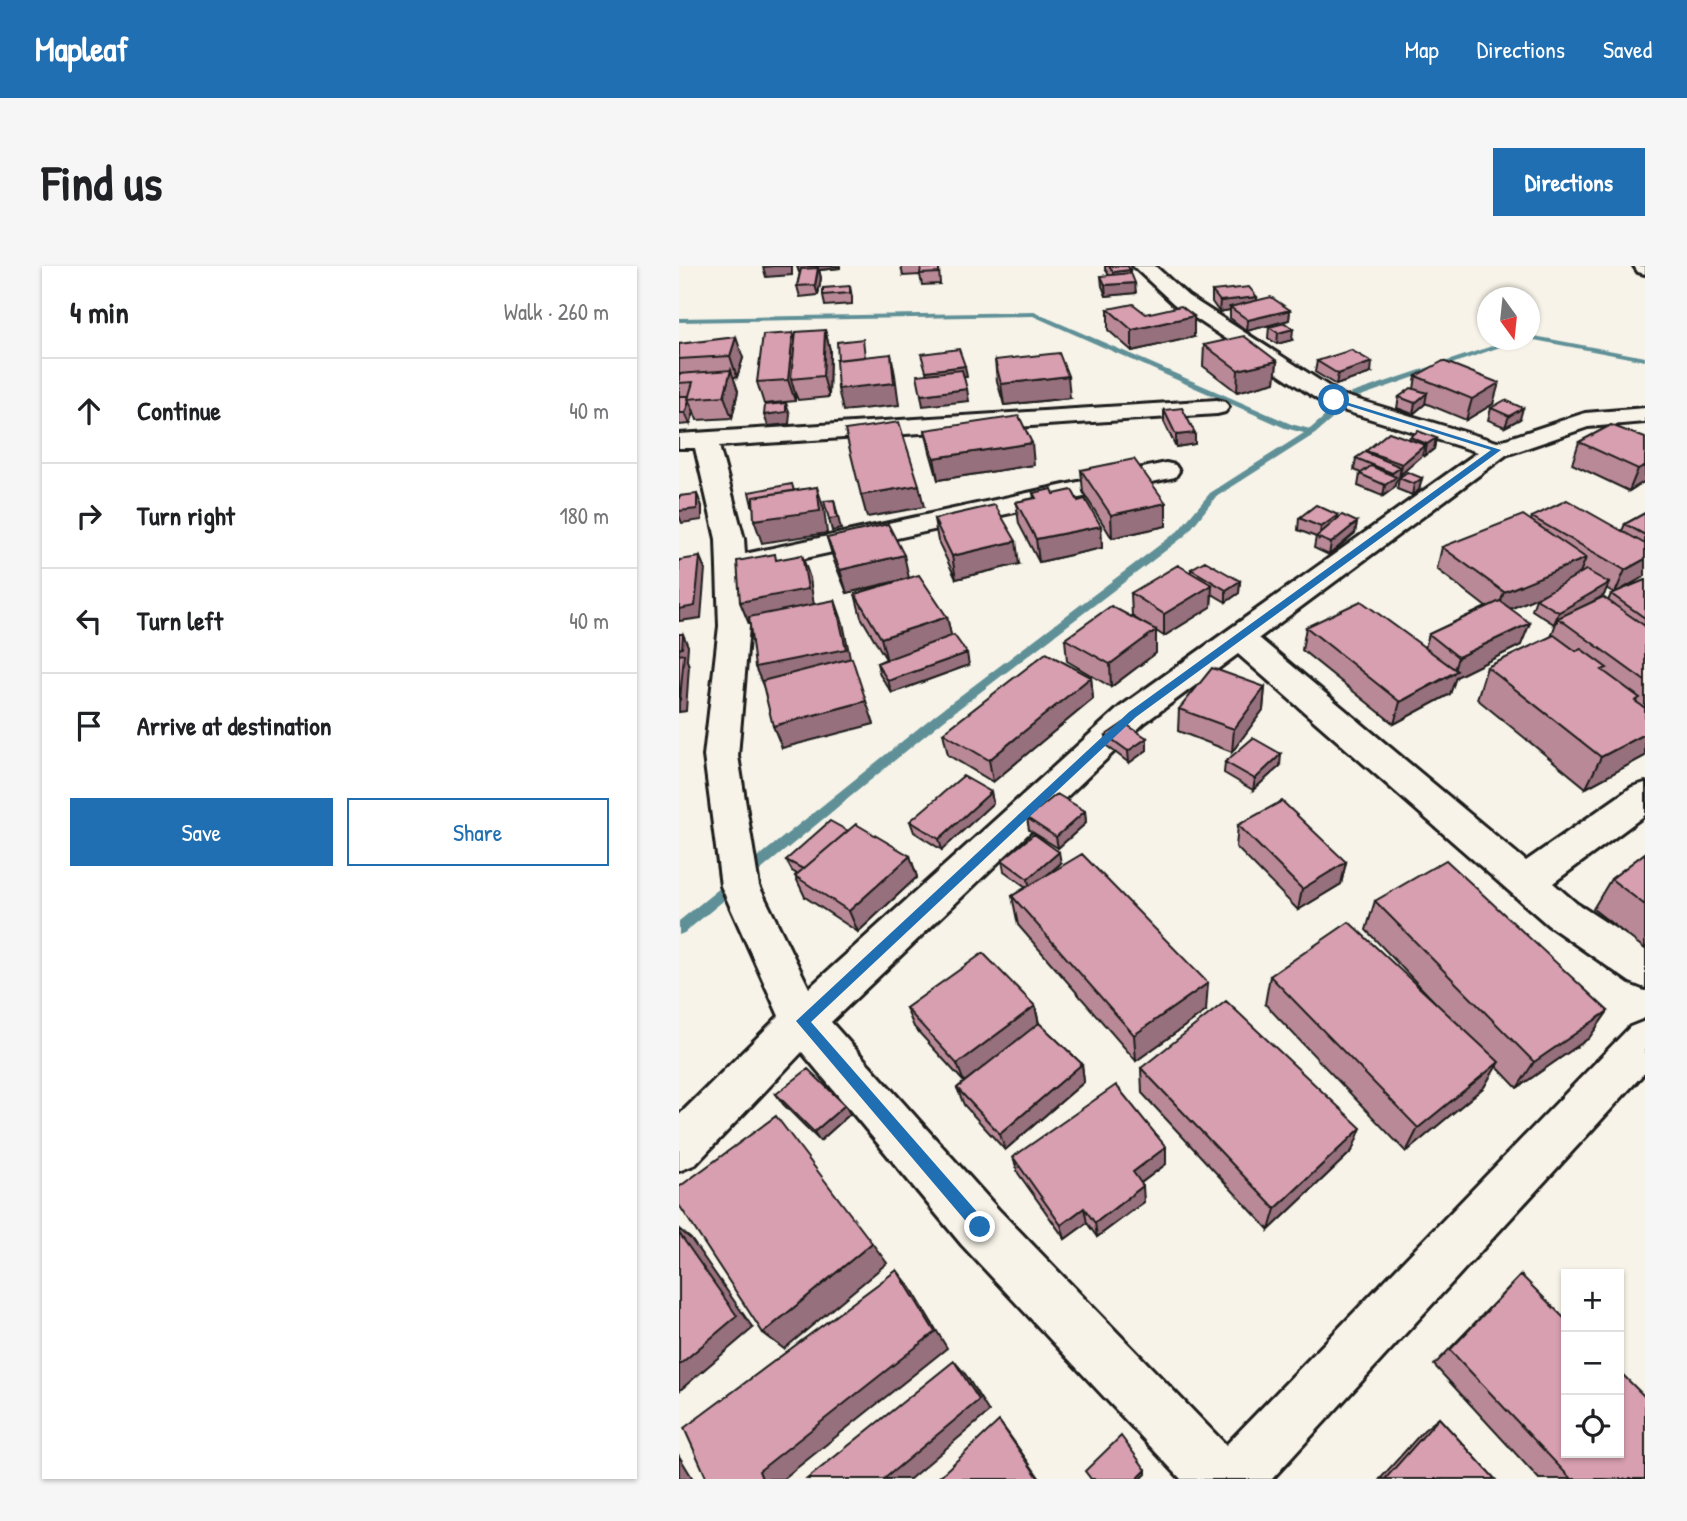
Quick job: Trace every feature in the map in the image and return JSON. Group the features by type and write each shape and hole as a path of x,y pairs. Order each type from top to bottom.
{"street":[{"path":"1143,266 1181,300 1343,404 1497,450"},
{"path":"1217,407 991,424 692,440 730,539 734,626 721,756 738,876 803,1021 980,1227 1220,1479"},
{"path":"679,1148 803,1021 1132,715 1497,450 1584,420 1645,415"},
{"path":"731,566 1166,471"},
{"path":"1239,638 1524,883 1562,914 1645,970"},
{"path":"1524,883 1645,796"},
{"path":"1233,1479 1645,1041"}],"building":[{"path":"1109,266 1128,266 1130,270 1113,272"},
{"path":"818,268 815,285 797,286 801,269"},
{"path":"921,268 939,268 939,273 920,274"},
{"path":"1131,273 1135,283 1105,285 1101,276"},
{"path":"850,286 850,293 823,295 823,288"},
{"path":"1249,287 1257,297 1220,301 1212,291"},
{"path":"1271,297 1290,310 1248,320 1230,307"},
{"path":"1133,304 1146,314 1181,306 1194,316 1132,330 1108,309"},
{"path":"1285,323 1293,329 1278,333 1269,327"},
{"path":"825,330 823,376 791,379 796,332"},
{"path":"793,333 788,380 757,382 763,335"},
{"path":"1244,336 1277,361 1238,370 1204,345"},
{"path":"736,337 730,356 679,359 679,344"},
{"path":"863,339 865,357 838,360 837,342"},
{"path":"959,349 965,366 926,371 921,354"},
{"path":"1351,350 1372,362 1338,374 1317,361"},
{"path":"1059,353 1068,376 1001,384 995,360"},
{"path":"891,354 894,383 838,389 836,360"},
{"path":"1443,361 1499,383 1472,399 1416,376"},
{"path":"731,370 724,396 688,399 693,382 679,383 679,374"},
{"path":"962,370 967,389 921,395 917,375"},
{"path":"1411,388 1427,393 1415,403 1399,397"},
{"path":"679,396 689,396 685,413 679,413"},
{"path":"1505,400 1523,408 1509,416 1491,408"},
{"path":"786,403 786,412 764,415 765,405"},
{"path":"1182,408 1195,433 1176,435 1164,410"},
{"path":"1019,416 1032,443 934,458 925,430"},
{"path":"899,422 919,485 861,495 845,430"},
{"path":"1611,425 1645,438 1645,465 1638,469 1579,442"},
{"path":"1418,431 1436,438 1427,444 1410,437"},
{"path":"1389,432 1425,445 1402,464 1366,451"},
{"path":"1365,452 1401,467 1392,473 1356,458"},
{"path":"1134,459 1166,503 1111,515 1081,470"},
{"path":"1371,466 1396,477 1385,485 1360,474"},
{"path":"1407,472 1422,478 1414,484 1399,478"},
{"path":"792,484 794,491 753,497 752,505 749,492"},
{"path":"817,487 820,511 754,520 753,497"},
{"path":"1052,489 1054,494 1072,490 1078,501 1085,499 1101,526 1036,539 1016,502 1036,498 1033,493"},
{"path":"697,494 697,509 679,511 679,496"},
{"path":"834,500 837,518 829,519 824,501"},
{"path":"1567,500 1645,544 1645,559 1625,570 1532,517"},
{"path":"995,505 1016,541 952,556 934,519"},
{"path":"1316,505 1338,515 1321,527 1299,518"},
{"path":"1645,513 1645,535 1625,524"},
{"path":"1342,515 1357,522 1331,543 1316,537"},
{"path":"1523,515 1586,558 1504,592 1442,547"},
{"path":"888,524 904,555 840,570 827,538"},
{"path":"775,554 776,560 802,555 808,589 740,602 737,561"},
{"path":"700,557 695,606 679,609 679,560"},
{"path":"1205,561 1240,581 1226,590 1191,569"},
{"path":"1178,565 1212,585 1164,614 1131,593"},
{"path":"1586,570 1609,583 1559,612 1536,599"},
{"path":"919,575 947,617 881,638 855,594"},
{"path":"1645,580 1645,618 1611,594"},
{"path":"1603,597 1645,626 1645,681 1558,618"},
{"path":"835,600 846,649 755,667 749,617"},
{"path":"1361,601 1457,671 1400,702 1306,627"},
{"path":"1500,601 1530,623 1458,657 1429,634"},
{"path":"1111,606 1156,630 1110,664 1065,639"},
{"path":"679,634 683,634 682,648 679,649"},
{"path":"954,635 967,653 888,681 877,663"},
{"path":"1554,635 1576,651 1581,649 1607,668 1602,670 1640,698 1635,701 1645,708 1645,734 1601,757 1487,667"},
{"path":"1046,653 1091,677 989,760 943,733"},
{"path":"684,654 680,700 679,700 679,655"},
{"path":"852,658 866,701 773,726 762,681"},
{"path":"1212,668 1265,687 1234,729 1179,709"},
{"path":"1124,723 1147,738 1128,751 1106,735"},
{"path":"1253,738 1281,754 1255,779 1225,762"},
{"path":"963,776 991,792 939,839 910,821"},
{"path":"1057,794 1085,811 1056,837 1027,818"},
{"path":"1282,801 1346,862 1302,889 1238,825"},
{"path":"830,821 848,831 803,869 786,860"},
{"path":"856,824 910,856 849,911 795,876"},
{"path":"1034,834 1059,852 1028,879 1002,860"},
{"path":"1645,853 1645,905 1611,879"},
{"path":"1082,854 1208,983 1134,1035 1012,896"},
{"path":"1446,860 1608,1011 1534,1062 1375,901"},
{"path":"1349,922 1499,1062 1418,1128 1270,976"},
{"path":"983,953 1035,1006 957,1064 906,1008"},
{"path":"1226,1001 1361,1128 1275,1209 1141,1068"},
{"path":"1039,1023 1082,1064 1000,1134 957,1088"},
{"path":"808,1069 845,1105 814,1132 776,1094"},
{"path":"1116,1085 1166,1147 1133,1172 1143,1186 1095,1223 1084,1208 1061,1225 1013,1157"},
{"path":"776,1116 872,1243 763,1333 679,1205 679,1187"},
{"path":"679,1233 737,1316 679,1365"},
{"path":"897,1270 935,1332 759,1471 762,1479 707,1479 684,1428"},
{"path":"1521,1275 1561,1315 1561,1458 1624,1458 1624,1376 1645,1397 1645,1479 1571,1479 1450,1350"},
{"path":"954,1361 979,1400 884,1479 807,1479"},
{"path":"1439,1418 1495,1479 1385,1479"},
{"path":"999,1421 1039,1479 937,1479"},
{"path":"1121,1436 1146,1470 1137,1479 1091,1479 1085,1471"}],"waterway":[{"path":"679,320 1034,314 1288,426 1312,432"},
{"path":"1540,339 1645,359"},
{"path":"1312,432 1355,395 1487,350"},
{"path":"679,929 940,717 1182,533 1213,495 1312,432"}],"route":[{"path":"980,1227 803,1021 1132,715 1497,450 1334,400"}]}
